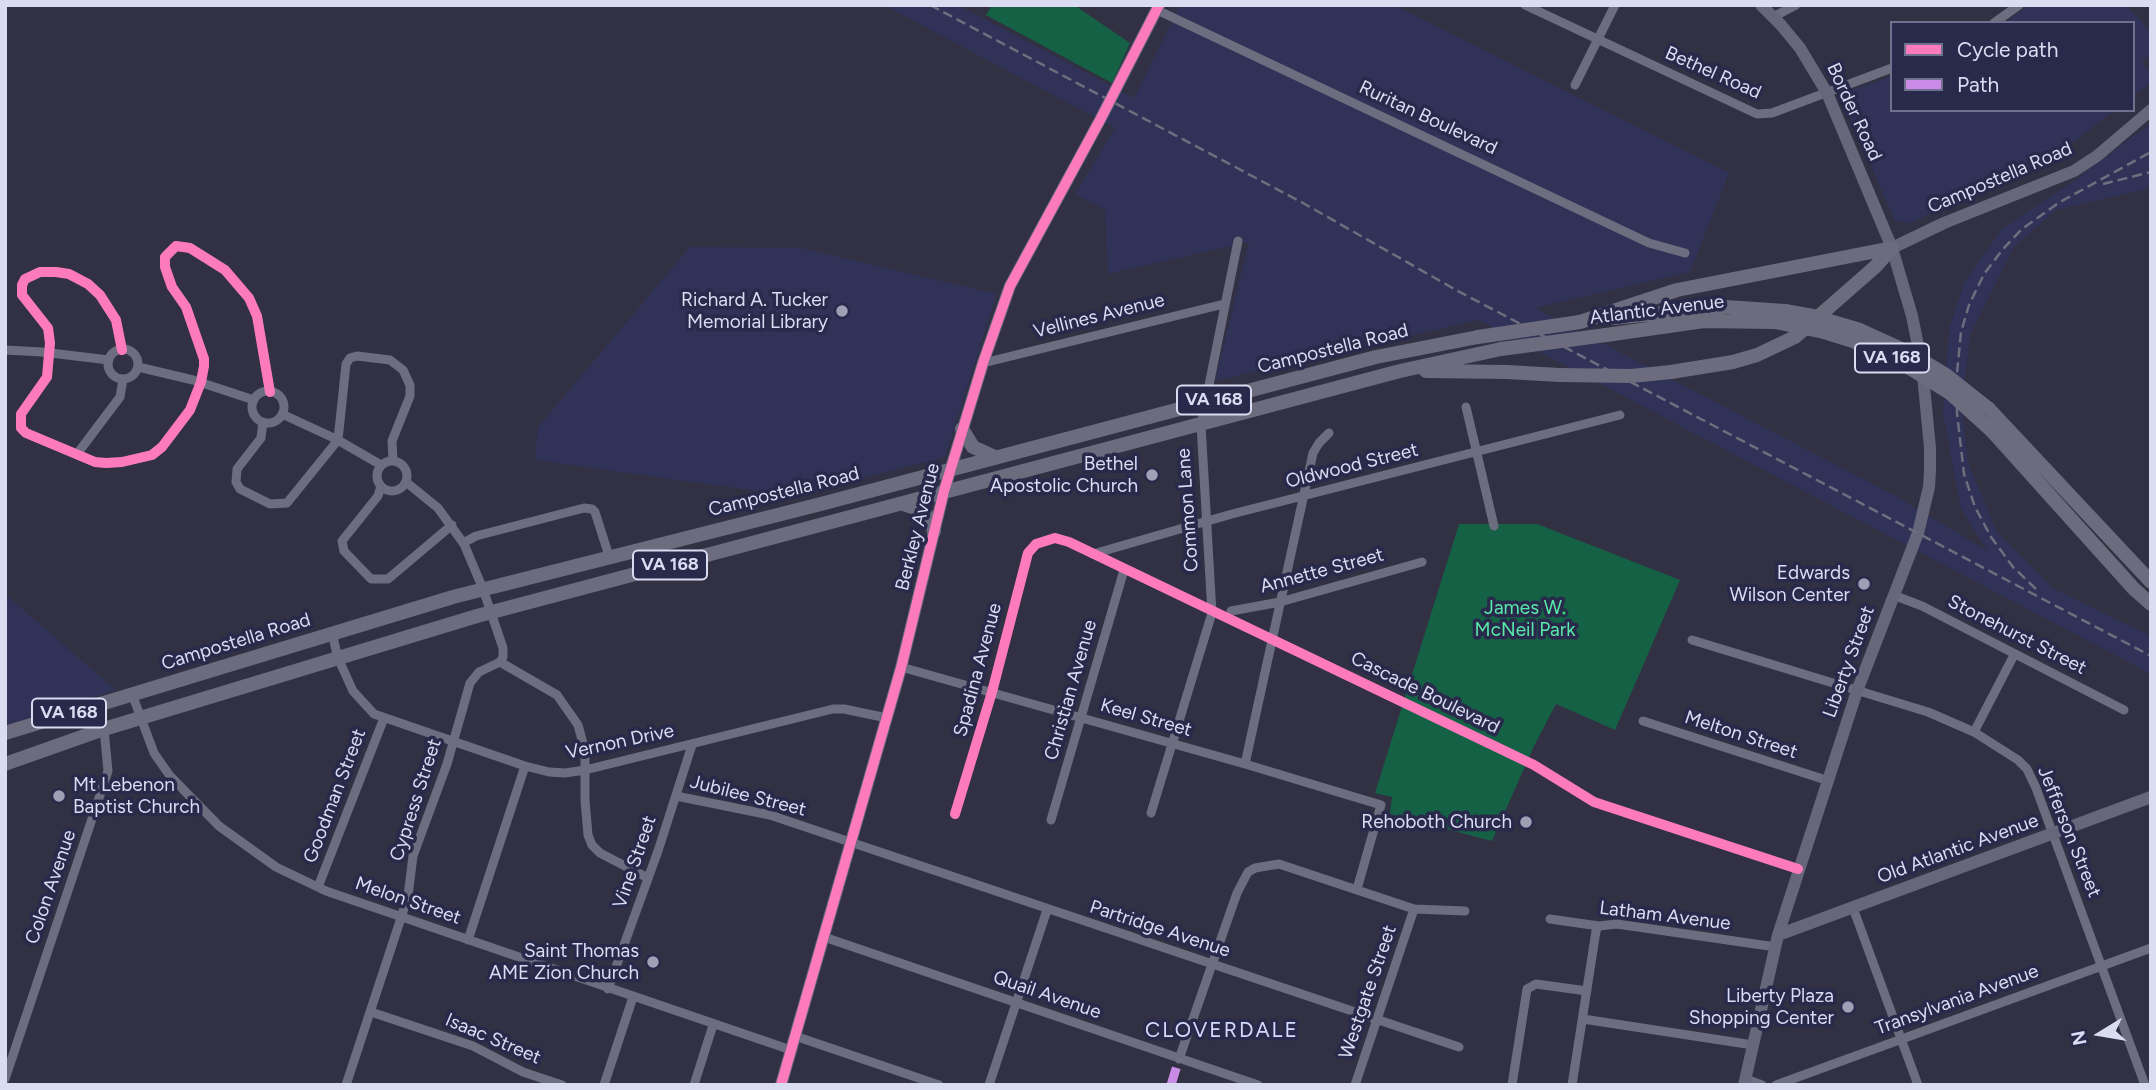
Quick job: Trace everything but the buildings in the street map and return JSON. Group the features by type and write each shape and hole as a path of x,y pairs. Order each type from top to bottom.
{"main road":[{"name":"Border Road","path":"1761,5 1800,48 1827,93 1892,248"},
{"name":"Berkley Avenue","path":"781,1085 901,667 950,469 983,363 1010,286 1158,8"},
{"name":"Campostella Road","path":"1892,248 1940,225 2074,171 2151,110"},
{"path":"1580,322 1677,290 1892,248"},
{"path":"1400,371 1630,376 1712,366 1757,355 1795,337 1875,267 1892,248"},
{"name":"Liberty Street","path":"1745,1082 1777,941 1798,869 1857,691 1917,533 1929,487 1930,448 1919,347 1892,248"},
{"name":"Atlantic Avenue","path":"1580,322 1726,307 1780,317 1796,325 1853,341 1900,362 1950,393 1992,431 2126,580 2151,604"},
{"name":"Atlantic Avenue","path":"1400,371 1501,349 1703,321 1813,316 1860,330 1908,352 1946,375 1989,409 2151,582"},
{"name":"Campostella Road","path":"5,733 332,633 609,556 1376,357 1478,337 1580,322"},
{"name":"Campostella Road","path":"5,764 104,729 491,613 1400,371"},
{"path":"962,429 973,447 996,457"},
{"path":"898,504 914,506 923,511 930,519 934,531"},
{"name":"Old Atlantic Avenue","path":"1777,941 1853,908 2151,797"}],"street":[{"name":"Bethel Road","path":"1525,5 1757,114 1773,113 1890,69"},
{"path":"1575,85 1615,5"},
{"path":"1773,17 1796,5"},
{"path":"1997,21 2019,5"},
{"name":"Ruritan Boulevard","path":"1158,8 1649,243 1685,253"},
{"name":"Common Lane","path":"1151,813 1212,612 1201,425 1203,403 1238,241"},
{"path":"122,349 116,320 93,287 69,274 40,272 26,279 21,290 22,295 48,328 50,353 47,377 21,414 21,428 26,433 96,462 111,463 152,455 162,447 190,410 201,382 204,359 186,307 172,287 165,267 165,257 176,246 190,247 225,270 249,298 257,316 270,392"},
{"name":"Vellines Avenue","path":"983,363 1224,304"},
{"path":"122,349 130,351 134,354 138,368 133,375 122,379 112,374 109,360 113,353 122,349"},
{"path":"5,350 109,360"},
{"path":"263,422 261,438 237,469 235,476 240,489 270,503 282,504 290,501 338,440 346,363 357,356 390,360 403,370 410,385 410,396 391,446 393,461"},
{"path":"138,368 201,382 254,400"},
{"path":"77,454 120,397 122,379"},
{"path":"270,392 281,399 282,414 275,421 263,422 254,415 254,400 260,393 270,392"},
{"path":"1466,407 1494,526"},
{"path":"282,414 338,440 381,465 393,461 401,463 405,468 406,482 400,489 394,491 381,486 377,478 381,465"},
{"name":"Oldwood Street","path":"1093,554 1232,514 1620,415"},
{"path":"1245,764 1315,447 1329,433"},
{"path":"406,482 429,498 463,542 484,589 503,648 500,662 557,695 582,732 588,835 592,845 600,853 648,878"},
{"path":"381,486 378,496 342,541 344,551 371,579 388,579 452,525"},
{"path":"463,542 476,536 584,508 596,512 609,556"},
{"name":"Cascade Boulevard","path":"1041,541 1062,540 1093,554 1534,765 1594,803 1798,869"},
{"name":"Spadina Avenue","path":"955,814 992,692 1024,564 1031,547 1041,541"},
{"name":"Annette Street","path":"1231,611 1280,602 1422,562"},
{"name":"Christian Avenue","path":"1051,820 1083,718 1124,570"},
{"name":"Stonehurst Street","path":"1893,595 1930,610 2124,710"},
{"name":"Vernon Drive","path":"332,633 338,658 359,700 374,714 525,766 557,772 585,770 834,709 887,718"},
{"name":"Jefferson Street","path":"1692,640 1928,712 2007,751 2027,769 2145,1085"},
{"path":"1974,733 2014,655"},
{"name":"Cypress Street","path":"346,1085 408,896 413,856 454,742 470,683 478,672 500,662"},
{"name":"Keel Street","path":"901,667 1173,743 1381,805 1357,889"},
{"name":"Melon Street","path":"132,694 154,753 162,766 219,826 276,867 318,887 401,918 791,1051"},
{"name":"Colon Avenue","path":"5,1079 104,784 108,766 104,729 97,705"},
{"name":"Goodman Street","path":"318,887 384,718"},
{"name":"Melton Street","path":"1643,721 1829,781"},
{"name":"Vine Street","path":"608,989 692,745"},
{"path":"468,940 525,766"},
{"name":"Jubilee Street","path":"676,796 770,815 851,842"},
{"name":"Partridge Avenue","path":"851,842 1459,1047"},
{"name":"Westgate Street","path":"1211,965 1242,881 1248,872 1255,868 1279,863 1414,909 1355,1085"},
{"path":"1853,908 1918,1085"},
{"path":"1414,909 1465,911"},
{"path":"989,1085 1047,910"},
{"name":"Latham Avenue","path":"1550,919 1599,926 1618,924 1777,941"},
{"path":"1572,1085 1596,931 1599,926"},
{"name":"Quail Avenue","path":"824,937 1258,1085"},
{"name":"Transylvania Avenue","path":"1776,1085 2151,948"},
{"path":"1179,1059 1211,965"},
{"path":"1513,1085 1527,989 1536,984 1587,991"},
{"path":"604,1085 633,997"},
{"name":"Isaac Street","path":"371,1012 473,1046 523,1072 562,1085"},
{"path":"1583,1019 1753,1045"},
{"path":"694,1085 713,1025"},
{"path":"795,1036 939,1085"},
{"path":"1745,1082 1762,1085"}],"shaded area":[{"path":"884,5 958,5 1134,98 1180,5 1394,5 1729,173 1690,272 1535,308 1894,495 1988,551 1961,509 1943,413 1949,329 1965,281 2002,229 2072,182 2151,123 2151,188 2056,210 2014,247 1970,335 1962,409 1968,462 1997,532 2054,589 2151,636 2151,674 1479,320 1215,381 1249,242 1108,274 1105,210 1075,194 1115,128"},
{"path":"2028,5 2126,5 2151,32 2151,54 2142,62 2151,73 2151,83 2135,95 2135,21 2008,21"},
{"path":"1890,77 1890,112 2112,112 2059,153 2011,179 1909,223 1895,221 1845,106 1850,91"},
{"path":"690,247 801,248 997,294 945,457 793,496 535,460 538,427"},
{"path":"5,594 116,690 5,726"}],"green space":[{"path":"992,5 1074,5 1130,43 1112,83 986,15"},
{"name":"James W. McNeil Park","path":"1459,524 1537,524 1680,580 1615,730 1556,704 1534,746 1492,841 1390,814 1392,797 1375,793"}],"railway":[{"path":"930,5 1303,203 1456,290 2151,656"},
{"path":"2036,589 2013,567 1991,537 1975,507 1964,474 1957,413 1961,332 1969,305 1984,274 2022,229 2060,202 2151,152"},
{"path":"2103,184 2151,172"}],"marked path":[{"path":"1171,1085 1179,1059"}],"cycle path":[{"path":"781,1085 901,668 944,491 983,363 1010,286 1159,5"},
{"path":"122,350 116,320 100,295 88,284 69,274 56,272 40,272 25,279 22,295 48,328 50,343 47,377 21,414 21,428 26,433 95,462 122,462 152,455 162,447 190,410 204,366 186,307 172,287 165,267 165,257 176,246 190,248 225,270 249,298 257,316 270,392"},
{"path":"955,814 992,692 1028,553 1036,544 1055,538 1069,542 1534,765 1594,802 1798,869"}],"place":[{"name":"Richard A. Tucker Memorial Library","path":"842,311"},
{"name":"Bethel Apostolic Church","path":"1152,475"},
{"name":"Edwards Wilson Center","path":"1864,584"},
{"name":"Mt Lebenon Baptist Church","path":"59,796"},
{"name":"Rehoboth Church","path":"1526,822"},
{"name":"Saint Thomas AME Zion Church","path":"653,962"},
{"name":"Liberty Plaza Shopping Center","path":"1848,1007"}],"district":[{"name":"CLOVERDALE","path":"1222,1031"}]}
